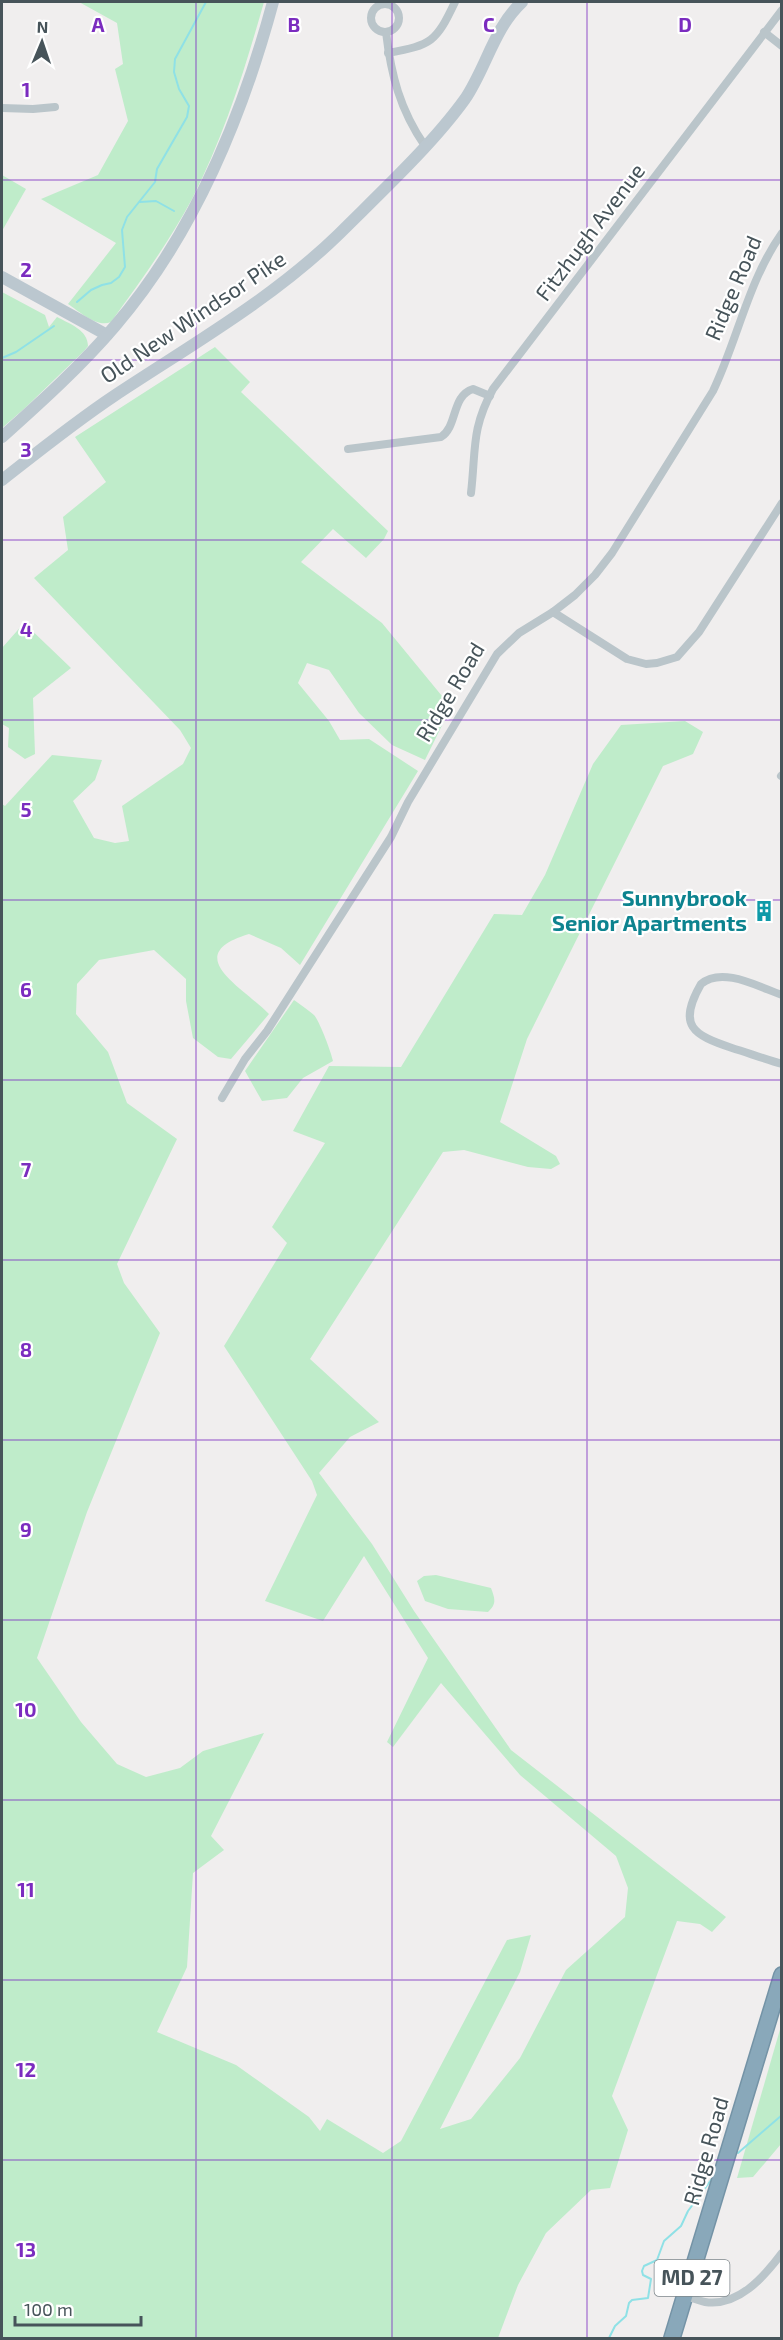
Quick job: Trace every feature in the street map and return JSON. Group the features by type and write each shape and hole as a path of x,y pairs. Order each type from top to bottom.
{"highway":[{"name":"Ridge Road","path":"672,2338 687,2296 782,1975"}],"street":[{"path":"2,436 68,376 107,335 143,290 170,250 209,178 242,101 273,2"},
{"path":"388,53 426,44 440,30 455,2"},
{"name":"Old New Windsor Pike","path":"2,480 96,409 270,294 328,244 425,146 467,96 508,17 522,2"},
{"name":"Fitzhugh Avenue","path":"471,493 475,434 490,396 782,10"},
{"path":"386,32 388,53 398,95 411,126 425,146"},
{"path":"764,32 782,46"},
{"path":"2,108 55,107"},
{"name":"Ridge Road","path":"222,1098 245,1059 267,1031 391,837 408,802 497,654 519,633 553,612 595,575 612,553 720,378 747,300 761,269 782,233"},
{"path":"2,277 107,335"},
{"path":"348,449 441,437 447,433 458,403 466,391 473,389 490,396"},
{"path":"553,612 627,659 646,664 677,657 699,632 782,503"},
{"path":"782,994 720,976 705,981 697,992 690,1016 696,1032 704,1038 782,1064"},
{"path":"687,2296 705,2302 735,2297 755,2284 782,2253"}],"green space":[{"path":"79,2 264,2 233,102 204,175 174,231 111,322 106,323 94,321 68,304 116,243 41,199 98,175 128,121 115,69 123,64 117,23"},
{"path":"2,175 26,189 2,231"},
{"path":"2,292 45,315 49,327 57,317 73,325 85,336 88,346 2,428"},
{"path":"215,347 250,382 241,392 388,531 384,539 366,558 333,529 301,562 382,623 451,707 425,760 392,745 359,713 329,670 307,663 298,683 329,721 340,740 369,739 418,771 300,965 281,948 249,934 229,942 219,952 218,961 223,972 269,1014 231,1059 218,1057 193,1038 186,1001 186,979 154,950 99,960 77,984 76,1014 108,1052 127,1103 177,1139 117,1264 124,1283 160,1333 87,1512 37,1658 81,1722 117,1764 146,1777 180,1768 203,1751 264,1733 211,1836 224,1850 193,1873 187,1967 157,2032 236,2065 309,2117 320,2131 327,2119 383,2153 401,2141 507,1940 531,1935 520,1972 440,2129 471,2119 520,2058 566,1970 625,1917 628,1888 616,1856 520,1775 441,1683 393,1747 387,1742 428,1658 364,1556 323,1621 265,1601 317,1495 312,1481 224,1346 287,1243 272,1227 325,1143 293,1131 329,1066 401,1067 494,914 522,915 545,875 593,764 621,725 685,721 703,732 693,754 663,766 527,1039 500,1122 556,1156 560,1164 551,1169 528,1167 464,1150 443,1152 310,1359 379,1422 350,1437 319,1473 372,1544 414,1611 511,1750 726,1917 712,1932 700,1924 677,1921 612,2096 628,2130 610,2188 591,2190 546,2233 518,2285 498,2338 2,2338 2,804 5,806 52,755 102,760 95,780 73,801 94,838 115,843 129,841 122,806 183,764 191,748 180,730 34,578 68,550 63,517 106,482 75,437"},
{"path":"24,623 71,668 33,698 35,754 25,759 8,747 9,728 2,724 2,648"},
{"path":"294,1000 314,1015 333,1061 303,1078 287,1098 262,1101 245,1071"},
{"path":"436,1575 491,1588 494,1598 493,1606 488,1612 448,1609 425,1601 417,1581 424,1576"},
{"path":"781,2026 781,2144 753,2177 737,2178"}],"waterway":[{"path":"77,302 91,290 111,283 119,277 125,267 122,230 127,217 155,182 157,169 187,117 189,106 179,89 174,72 175,59 206,2"},
{"path":"140,202 156,201 174,211"},
{"path":"2,358 16,352 54,326"},
{"path":"738,2153 782,2115"},
{"path":"609,2338 615,2326 626,2316 629,2303 632,2300 648,2298 651,2279 643,2275 644,2266 657,2260 664,2241 681,2226 688,2211 714,2176"}],"place":[{"name":"Sunnybrook Senior Apartments","path":"764,911"}]}
